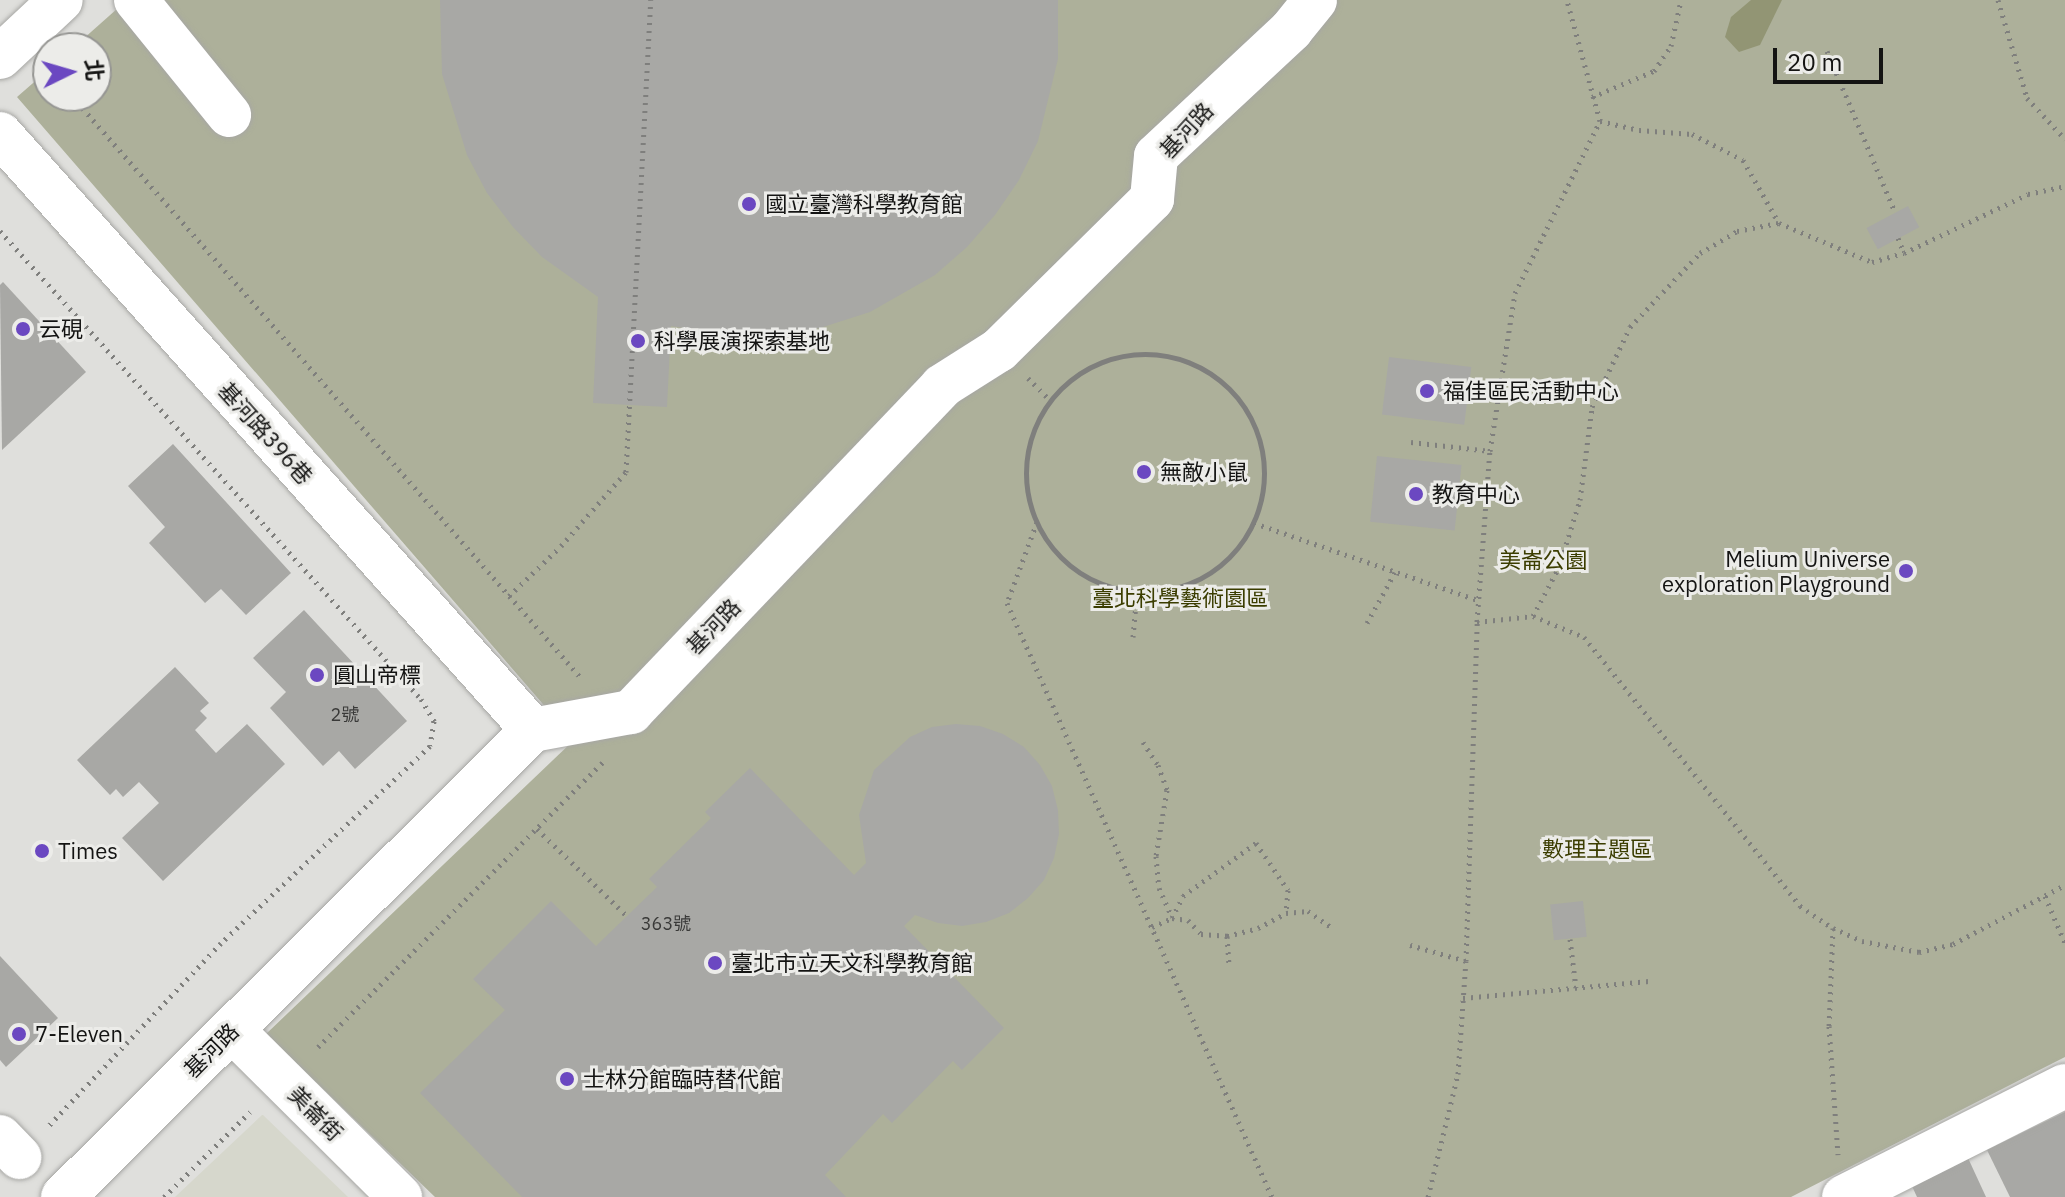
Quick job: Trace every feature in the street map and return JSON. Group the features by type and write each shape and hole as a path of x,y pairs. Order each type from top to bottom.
{"street":[{"path":"0,57 61,0"},
{"path":"136,0 229,115"},
{"name":"基河路","path":"63,1197 533,730 631,712 942,386 999,350 1152,199 1156,156 1291,30 1315,0"},
{"name":"基河路396巷","path":"0,134 533,730"},
{"name":"美崙街","path":"232,1030 400,1197"},
{"path":"1859,1186 2065,1086"}],"path":[{"path":"509,596 561,546 626,472 651,0"},
{"path":"1428,1197 1458,1074 1466,961 1477,622 1490,451 1515,293 1600,121 1567,0"},
{"path":"1592,97 1654,71 1671,46 1681,0"},
{"path":"1998,0 2027,98 2065,139"},
{"path":"1827,51 1895,212"},
{"path":"1600,121 1639,130 1692,134 1743,160 1779,223"},
{"path":"1533,616 1559,567 1580,500 1592,407 1630,327 1700,253 1737,231 1779,223 1872,262 1904,253 2028,194 2065,186"},
{"path":"0,231 421,699 434,721 430,746 10,1147"},
{"path":"1898,238 1904,253"},
{"path":"1138,353 1186,360 1218,379 1244,405 1262,450 1264,475 1253,523 1225,561 1206,575 1162,591 1137,592 1112,588 1078,570 1050,544 1037,522 1028,498 1026,472 1029,446 1037,422 1068,381 1114,357 1138,353"},
{"path":"1411,442 1490,451"},
{"path":"1037,522 1007,603 1272,1197"},
{"path":"1253,523 1480,601"},
{"path":"1367,623 1395,572"},
{"path":"1133,637 1137,592"},
{"path":"1477,622 1533,616 1584,637 1800,906 1833,928 1862,941 1919,952 1953,944 2065,885"},
{"path":"1143,742 1158,765 1167,790 1156,856 1159,888 1172,918"},
{"path":"537,829 627,916"},
{"path":"1172,918 1183,896 1256,843 1288,890 1286,913"},
{"path":"2045,896 2065,943"},
{"path":"1152,927 1172,918 1188,920 1201,934 1227,936 1258,928 1286,913 1308,911 1331,927"},
{"path":"1833,928 1829,1026 1859,1186"},
{"path":"1227,936 1229,967"},
{"path":"1570,939 1576,988"},
{"path":"1410,945 1466,961"},
{"path":"1463,998 1649,981"},
{"path":"164,1197 250,1112"}],"shaded area":[{"path":"1751,0 1782,0 1760,45 1739,52 1725,37 1731,17"},
{"path":"262,1115 348,1197 175,1197"}],"green space":[{"name":"臺北科學藝術園區","path":"127,0 2065,0 2065,1057 1791,1197 435,1197 266,1034 574,740 17,97 32,84 32,112 112,112 112,32 91,32"}],"building":[{"name":"國立臺灣科學教育館","path":"440,0 1058,0 1058,59 1038,141 1019,180 995,215 967,247 935,275 870,312 820,328 778,335 736,336 671,326 667,407 593,403 598,297 542,257 513,227 487,193 467,155 442,74"},
{"path":"1908,206 1919,227 1878,249 1867,228"},
{"name":"云硯","path":"3,282 86,372 2,450 0,285"},
{"name":"福佳區民活動中心","path":"1389,357 1471,367 1464,425 1382,415"},
{"path":"173,444 291,573 246,615 221,589 205,603 149,543 165,527 128,486"},
{"name":"教育中心","path":"1377,456 1462,465 1455,531 1370,522"},
{"name":"圓山帝標","path":"304,610 407,721 355,769 339,751 323,766 270,708 286,692 253,658"},
{"path":"175,667 209,703 200,711 207,718 195,730 216,753 247,724 285,764 163,881 122,838 159,803 139,782 123,797 116,789 110,795 77,760"},
{"name":"臺北市立天文科學教育館","path":"956,724 980,726 1003,734 1024,747 1040,765 1052,786 1058,810 1059,834 1054,858 1044,880 1009,913 986,922 962,926 938,923 915,915 904,926 1004,1028 962,1070 953,1061 892,1123 883,1114 825,1175 846,1197 522,1197 420,1093 505,1010 473,979 551,901 596,946 657,887 649,879 711,818 705,812 750,768 854,875 866,863 859,815 874,770 910,737 932,727"},
{"path":"1583,901 1587,937 1554,940 1550,904"},
{"path":"0,956 58,1018 6,1067 0,1060"},
{"path":"2065,1112 2065,1197 2010,1197 1987,1150"},
{"path":"1968,1158 1986,1197 1917,1197 1911,1184"}],"place":[{"name":"國立臺灣科學教育館","path":"749,204"},
{"name":"云硯","path":"23,329"},
{"name":"科學展演探索基地","path":"638,341"},
{"name":"福佳區民活動中心","path":"1427,391"},
{"name":"無敵小鼠","path":"1144,472"},
{"name":"教育中心","path":"1416,494"},
{"name":"Melium Universe exploration Playground","path":"1906,571"},
{"name":"圓山帝標","path":"317,675"},
{"name":"Times","path":"42,851"},
{"name":"臺北市立天文科學教育館","path":"715,963"},
{"name":"7-Eleven","path":"19,1034"},
{"name":"士林分館臨時替代館","path":"567,1079"}],"park label":[{"name":"美崙公園","path":"1543,560"},
{"name":"數理主題區","path":"1597,849"}]}
